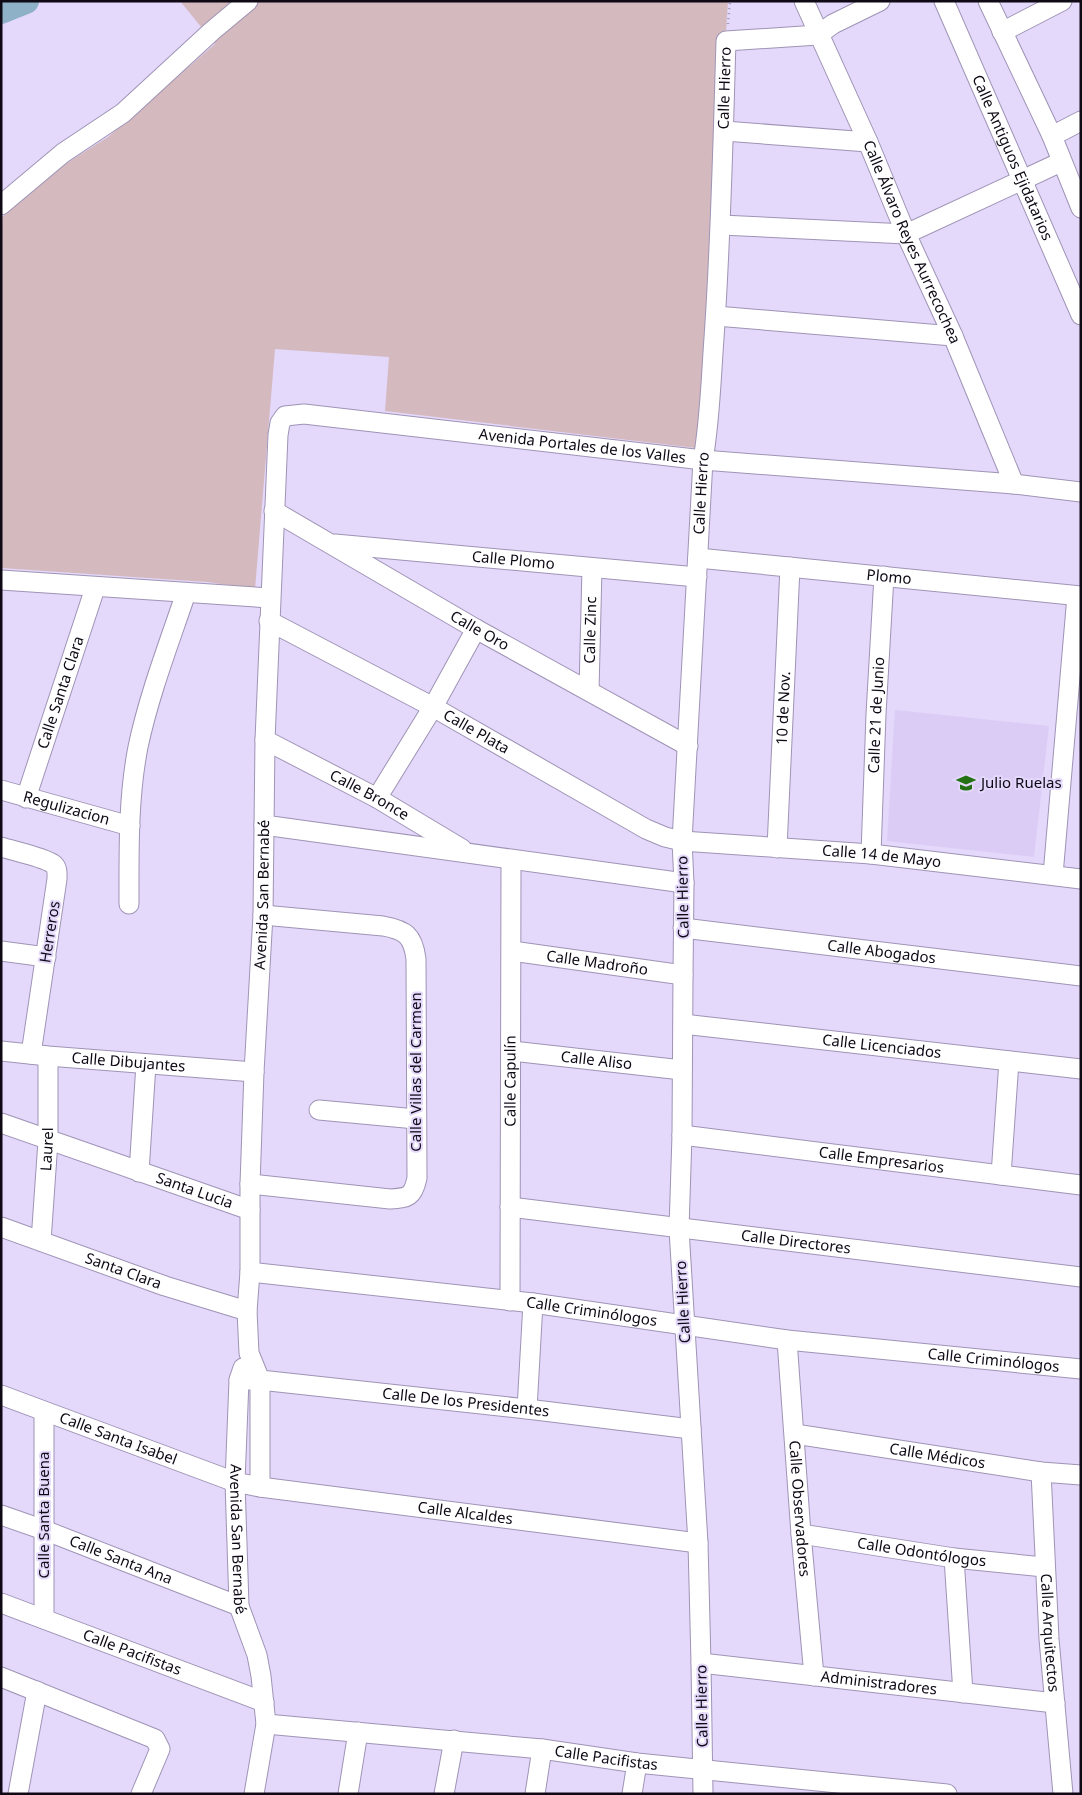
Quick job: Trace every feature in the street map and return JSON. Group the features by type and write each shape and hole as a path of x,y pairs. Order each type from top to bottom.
{"street":[{"path":"1,205 63,154 123,112 248,1"},
{"name":"Calle Álvaro Reyes Aurrecochea","path":"804,1 953,336 1014,484"},
{"path":"726,41 818,35 833,24 880,1"},
{"name":"Calle Antiguos Ejidatarios","path":"944,1 1081,315"},
{"path":"988,1 1052,136 1081,208"},
{"path":"1002,32 1062,1"},
{"name":"Calle Hierro","path":"703,1794 702,1663 698,1543 679,1229 683,1024 684,883 682,841 703,460 707,433 716,316 721,225 726,41"},
{"path":"1052,136 1081,121"},
{"path":"724,131 868,142"},
{"path":"721,225 906,234 1061,162"},
{"path":"716,316 953,336"},
{"name":"Avenida Portales de los Valles","path":"278,435 280,423 286,416 304,414 703,460 1014,484 1081,492"},
{"name":"Avenida San Bernabé","path":"260,1487 260,1380 249,1353 247,1312 250,1272 250,1184 254,1072 263,915 265,740 269,621 278,435"},
{"name":"Calle Oro","path":"274,511 476,629 688,746"},
{"name":"Calle Plomo","path":"329,544 697,577"},
{"name":"Plomo","path":"698,558 1079,596"},
{"name":"10 de Nov.","path":"777,848 790,567"},
{"name":"Calle Zinc","path":"589,691 592,568"},
{"name":"Calle 21 de Junio","path":"871,854 884,576"},
{"path":"1,580 95,588 270,598"},
{"name":"Calle Santa Clara","path":"26,798 95,588"},
{"path":"129,904 130,826 133,780 138,747 146,714 186,593"},
{"path":"1053,875 1079,596"},
{"name":"Calle Plata","path":"269,621 433,707 646,829 665,837 682,841"},
{"path":"378,798 433,707 476,629"},
{"name":"Calle Bronce","path":"265,740 378,798 470,854"},
{"name":"Regulizacion","path":"1,790 130,826"},
{"name":"Calle Bronce","path":"264,825 511,861 684,883"},
{"name":"Calle 14 de Mayo","path":"682,841 871,854 1081,879"},
{"name":"Herreros","path":"1,847 46,861 54,865 57,870 46,957 39,1055"},
{"name":"Calle Capulín","path":"510,1301 511,861"},
{"name":"Calle Villas del Carmen","path":"250,1184 390,1199 410,1195 415,1189 417,1178 416,959 410,937 399,929 382,926 263,915"},
{"name":"Calle Abogados","path":"683,928 1081,976"},
{"path":"1,951 46,957"},
{"name":"Calle Madroño","path":"512,951 683,975"},
{"name":"Calle Licenciados","path":"683,1024 1081,1069"},
{"name":"Calle Dibujantes","path":"1,1051 254,1072"},
{"name":"Calle Aliso","path":"512,1051 682,1070"},
{"name":"Laurel","path":"39,1055 48,1141 41,1241"},
{"path":"1002,1175 1009,1061"},
{"path":"139,1172 146,1064"},
{"path":"319,1110 416,1119"},
{"name":"Santa Lucia","path":"1,1123 250,1210"},
{"name":"Calle Empresarios","path":"682,1135 1081,1185"},
{"name":"Calle Directores","path":"510,1207 1081,1278"},
{"name":"Santa Clara","path":"1,1226 165,1286 247,1312"},
{"name":"Calle Criminólogos","path":"250,1272 533,1303 787,1340 1081,1369"},
{"path":"526,1409 533,1303"},
{"name":"Calle Observadores","path":"787,1340 801,1534 814,1676"},
{"name":"Avenida San Bernabé","path":"249,1353 239,1380 235,1482 239,1606 257,1656 266,1724 254,1794"},
{"name":"Calle De los Presidentes","path":"239,1380 260,1380 691,1429"},
{"name":"Calle Santa Isabel","path":"1,1395 235,1482"},
{"name":"Calle Santa Buena","path":"44,1412 44,1619"},
{"name":"Calle Médicos","path":"794,1434 1041,1472 1081,1475"},
{"name":"Calle Arquitectos","path":"1041,1472 1044,1567 1063,1794"},
{"name":"Calle Alcaldes","path":"235,1482 260,1487 698,1543"},
{"name":"Calle Santa Ana","path":"1,1515 239,1606"},
{"name":"Calle Odontólogos","path":"801,1534 954,1558 1044,1567"},
{"path":"954,1558 963,1693"},
{"name":"Calle Pacifistas","path":"1,1603 264,1702"},
{"name":"Administradores","path":"702,1663 1055,1703"},
{"path":"1,1677 155,1738 160,1750 141,1794"},
{"path":"18,1794 37,1690"},
{"name":"Calle Pacifistas","path":"266,1724 454,1740 637,1763 947,1794"},
{"path":"348,1794 358,1732"},
{"path":"444,1794 454,1740"},
{"path":"535,1794 542,1750"},
{"path":"632,1794 637,1763"}],"path":[{"name":"Calle Hierro","path":"726,41 730,1"}],"shaded area":[{"path":"180,1 728,1 703,395 696,448 385,411 389,357 275,349 255,589 207,582 1,568 1,218 51,173 108,137 215,44"},
{"name":"Julio Ruelas","path":"895,710 1049,726 1034,857 887,841"}],"waterway":[{"path":"1,11 26,1"}],"place":[{"name":"Julio Ruelas","path":"966,783"}]}
